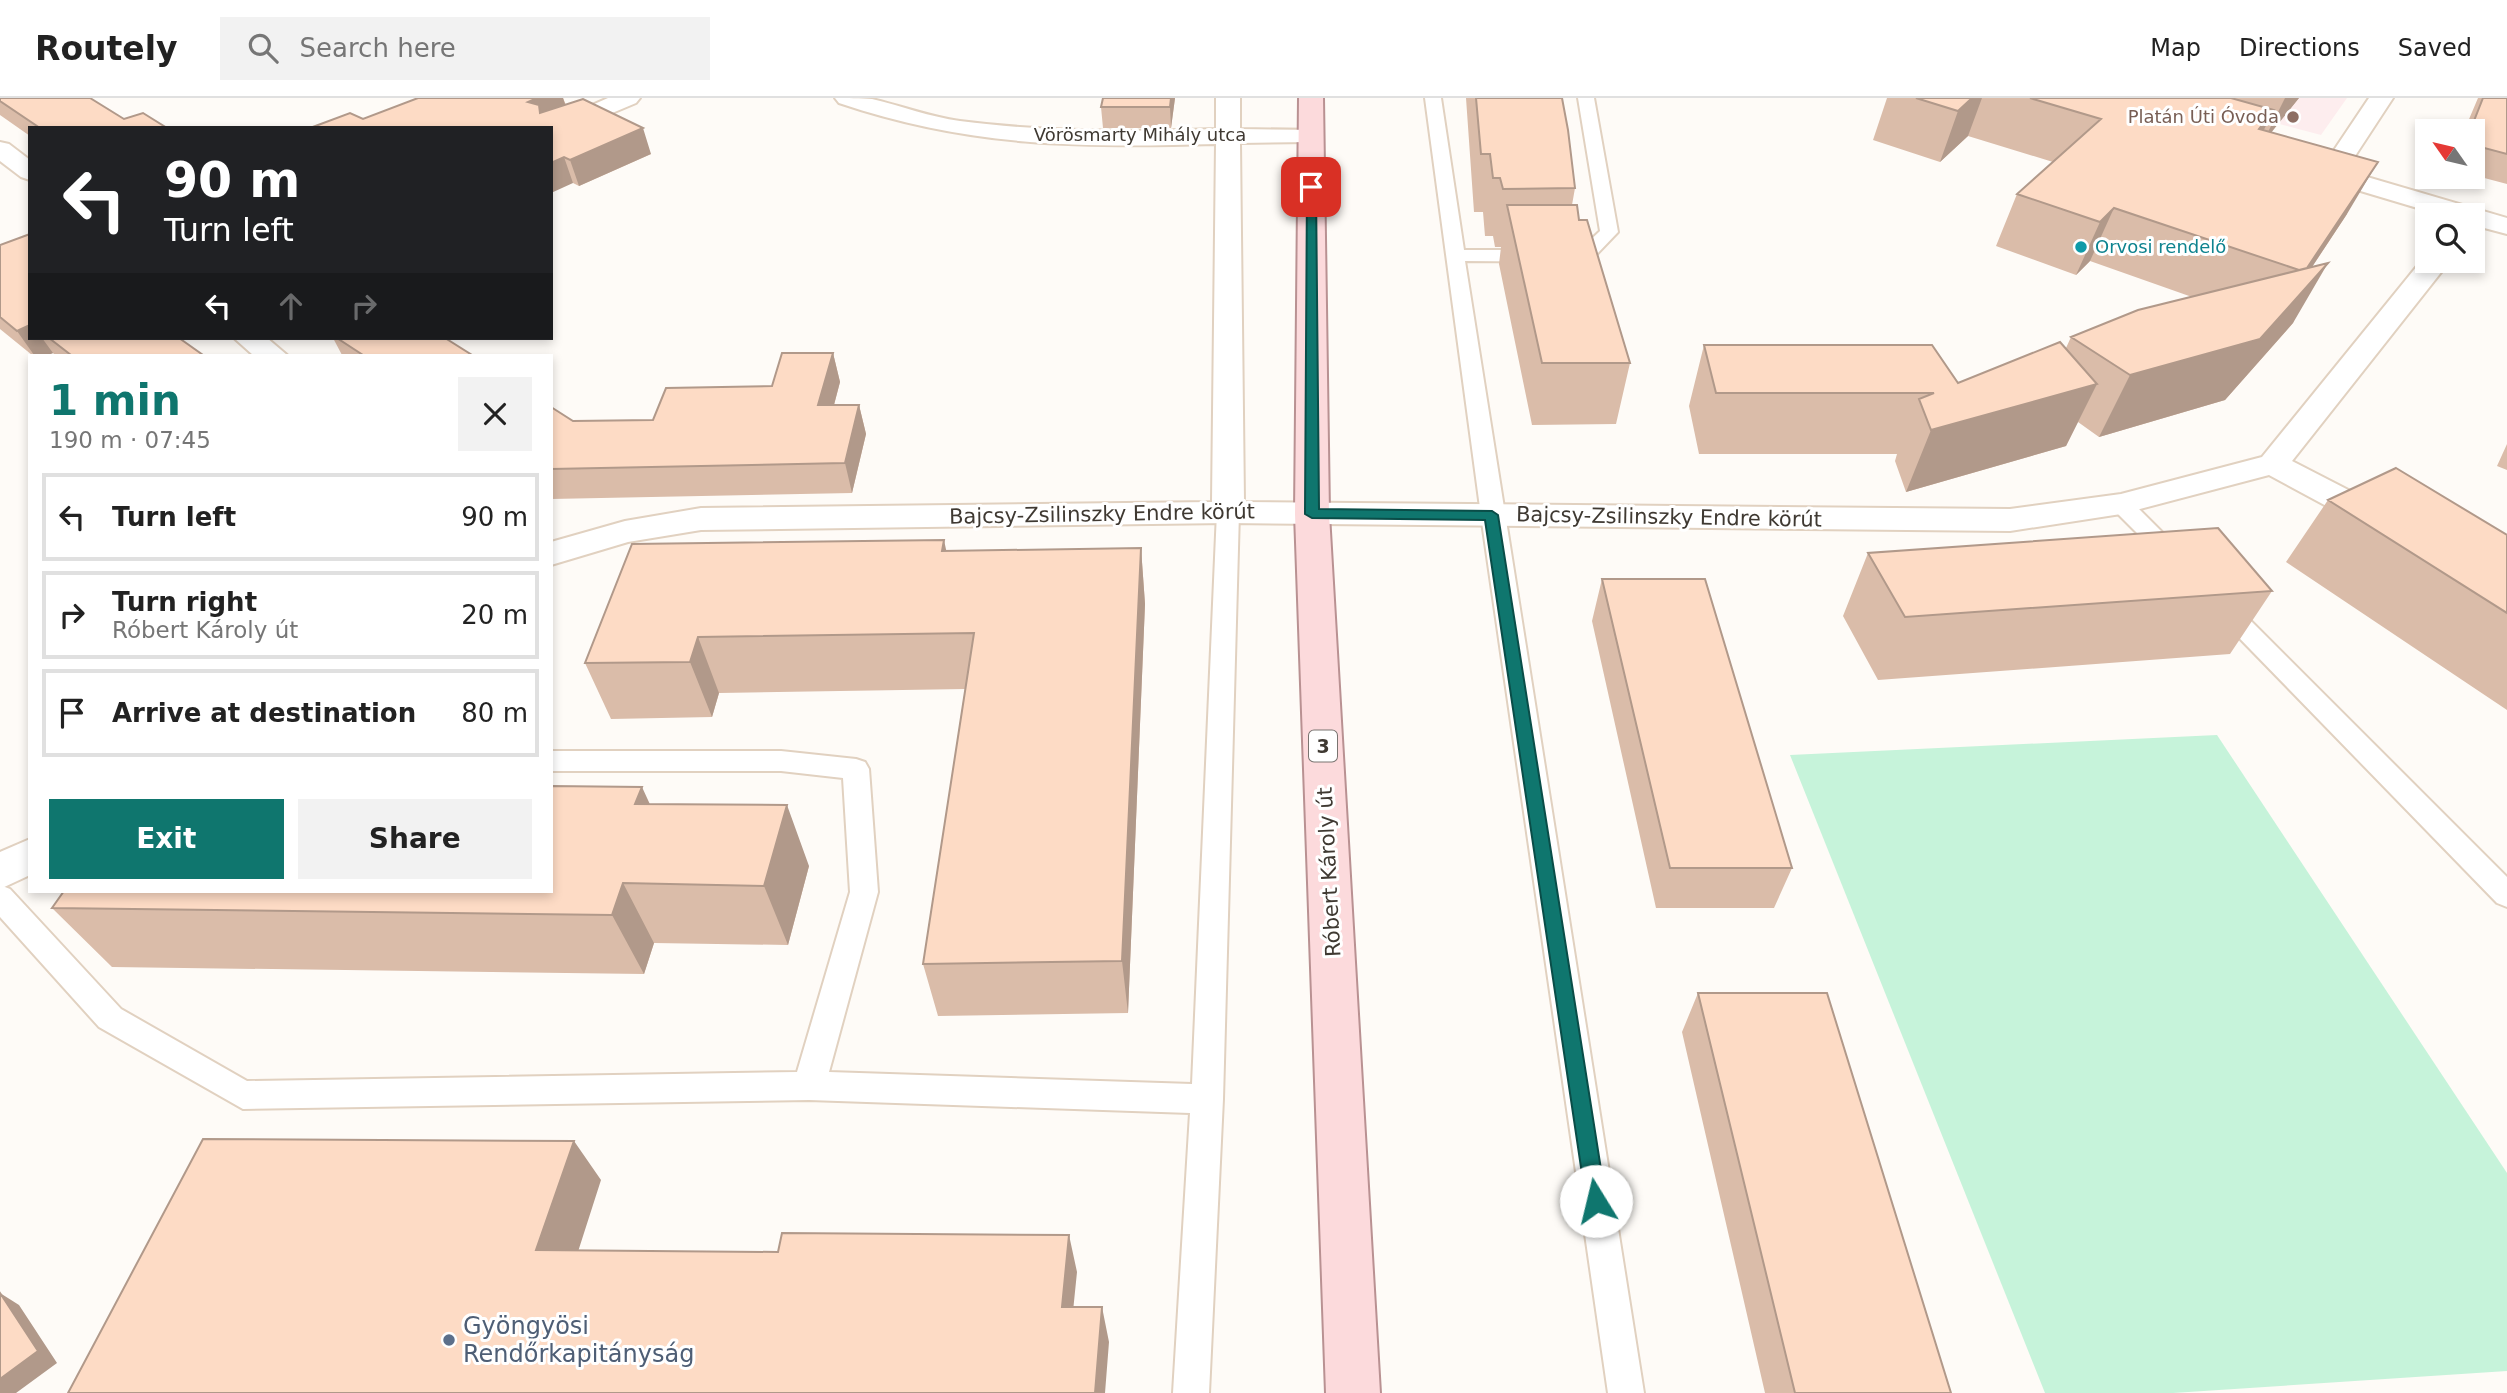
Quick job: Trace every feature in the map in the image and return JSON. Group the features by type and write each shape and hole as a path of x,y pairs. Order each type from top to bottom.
{"main road":[{"name":"Róbert Károly út","path":"1311,117 1312,514 1353,1393"}],"street":[{"path":"553,129 628,98"},
{"name":"Vörösmarty Mihály utca","path":"847,98 871,108 978,131 1086,138 1228,135 1311,117"},
{"path":"1228,98 1228,512"},
{"path":"2331,174 2381,98"},
{"path":"0,149 28,170"},
{"path":"2292,163 2428,203"},
{"path":"2485,220 2507,226"},
{"path":"2409,535 2273,464 2426,273"},
{"path":"251,340 271,354"},
{"name":"Bajcsy-Zsilinszky Endre körút","path":"553,553 625,532 701,519 1228,512 2010,520 2121,504 2273,464"},
{"path":"0,872 28,856"}],"lane":[{"path":"1433,98 1492,515 1626,1393"},
{"path":"1455,255 1564,256 1589,251 1609,232 1586,98"},
{"path":"2121,504 2189,573"},
{"path":"1191,1393 1207,1099 1228,512"},
{"path":"2208,592 2507,895"},
{"path":"553,761 782,761 856,769 864,892 809,1087"},
{"path":"0,897 110,1018 243,1095 809,1087 1207,1099"}],"shaded area":[{"name":"Platán Úti Óvoda","path":"2181,98 2347,98 2321,135"}],"green space":[{"path":"2217,735 2507,1173 2507,1371 2173,1393 2045,1393 1790,755"}],"building":[{"path":"0,98 90,98 124,119 143,113 164,126 37,126 0,101"},
{"path":"418,98 537,98 528,102 539,105 540,113 583,99 643,128 570,160 564,157 553,162 553,126 315,126 350,113 363,119"},
{"path":"1103,98 1171,98 1170,107 1101,107"},
{"path":"1476,98 1562,98 1575,188 1503,189 1500,178 1493,178 1490,154 1481,154"},
{"path":"1916,98 1972,98 1958,111"},
{"path":"2030,98 2231,98 2274,110 2259,129 2378,162 2307,268 2299,270 2114,208 2100,222 2017,194 2101,119"},
{"path":"2483,98 2507,98 2507,154 2485,148 2485,119 2475,119"},
{"path":"1507,205 1577,205 1579,220 1587,220 1630,363 1542,363"},
{"path":"28,235 28,326 17,331 0,317 0,245"},
{"path":"2328,263 2260,339 2130,375 2071,337 2138,310"},
{"path":"52,340 182,340 202,354 70,354"},
{"path":"340,340 448,340 470,354 361,354"},
{"path":"2060,342 2097,384 1931,430 1919,399 1934,393 1716,393 1704,345 1932,345 1958,383"},
{"path":"782,353 833,353 818,405 859,405 845,463 553,469 553,408 573,421 653,420 666,388 772,386"},
{"path":"2396,468 2507,535 2507,613 2328,500"},
{"path":"2218,528 2272,591 1905,617 1868,553"},
{"path":"944,540 942,551 1141,548 1122,961 923,964 974,633 698,637 690,662 585,663 632,544"},
{"path":"1602,579 1705,579 1792,868 1670,868"},
{"path":"553,786 642,787 635,804 787,805 764,886 623,883 612,915 52,908 63,893 553,893"},
{"path":"1698,993 1827,993 1951,1393 1795,1393"},
{"path":"203,1139 574,1141 536,1250 778,1252 782,1233 1069,1235 1062,1307 1102,1307 1095,1393 68,1393"},
{"path":"0,1293 38,1351 0,1379"}],"place":[{"name":"Platán Úti Óvoda","path":"2293,117"},
{"name":"Orvosi rendelő","path":"2081,247"},
{"name":"Gyöngyösi Rendőrkapitányság","path":"449,1340"}],"route":[{"path":"1311,187 1312,514 1492,515 1596,1201"}]}
